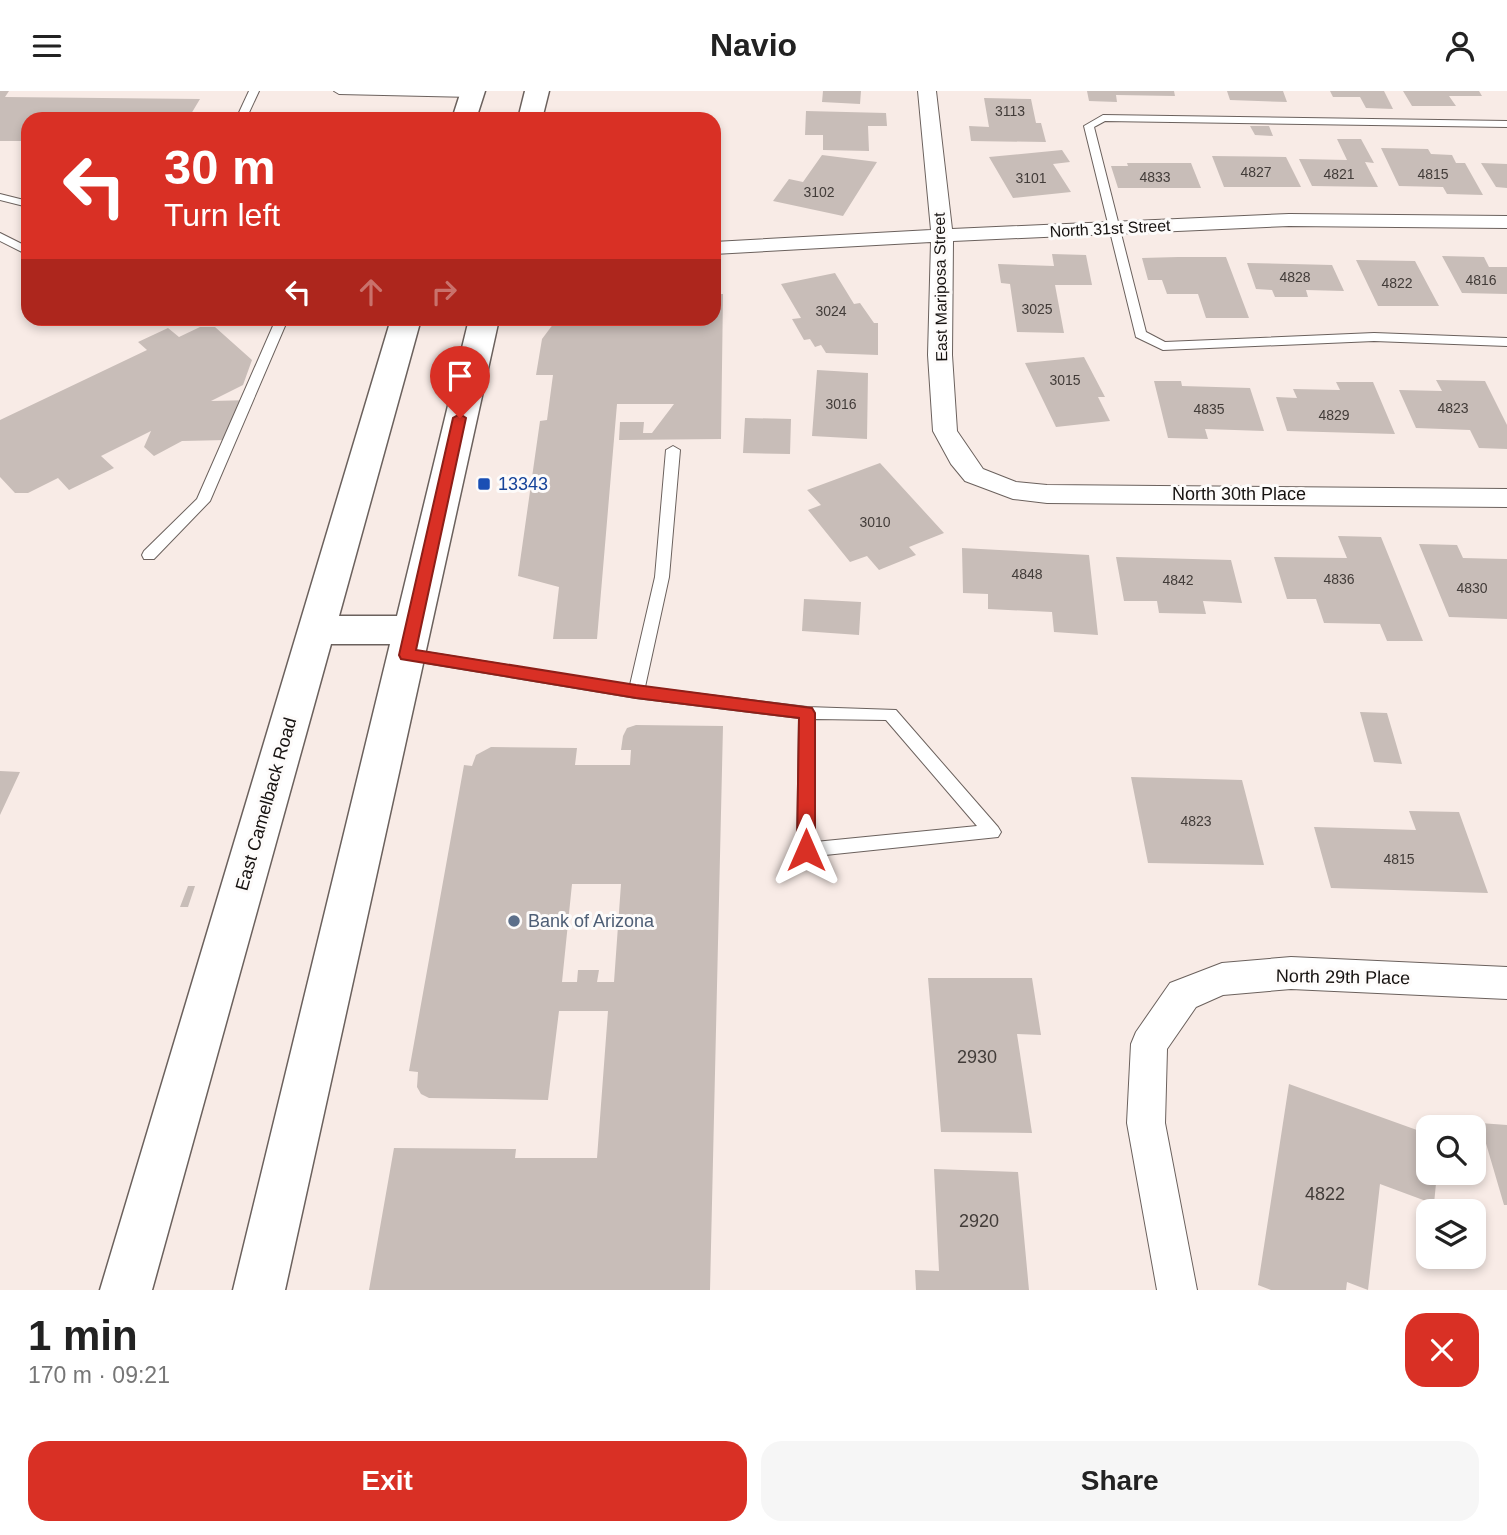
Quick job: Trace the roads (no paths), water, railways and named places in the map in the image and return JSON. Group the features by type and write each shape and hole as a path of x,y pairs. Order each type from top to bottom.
{"main road":[{"path":"532,112 537,91"},
{"path":"466,112 472,92"},
{"name":"East Camelback Road","path":"126,1290 404,326"},
{"path":"259,1290 482,326"},
{"path":"317,630 410,642"}],"street":[{"name":"East Mariposa Street","path":"926,91 942,238 940,355 945,431 960,458 974,475"},
{"name":"North 31st Street","path":"721,248 942,238 1115,226 1303,220 1507,222"},
{"name":"North 30th Place","path":"974,475 1013,490 1047,494 1507,498"},
{"name":"North 29th Place","path":"1177,1290 1146,1123 1149,1044 1183,995 1222,979 1291,973 1507,983"}],"lane":[{"path":"244,112 254,91"},
{"path":"339,91 472,92"},
{"path":"1507,124 1102,118 1090,126 1140,334 1163,346 1374,337 1507,342"},
{"path":"0,197 21,202"},
{"path":"0,236 21,248"},
{"path":"149,555 203,501 279,326"},
{"path":"636,692 662,577 673,450"},
{"path":"410,642 636,692 807,713 890,714 992,832 806,850 807,713"}],"place":[{"name":"13343","path":"484,484"},
{"name":"Bank of Arizona","path":"514,921"}]}
